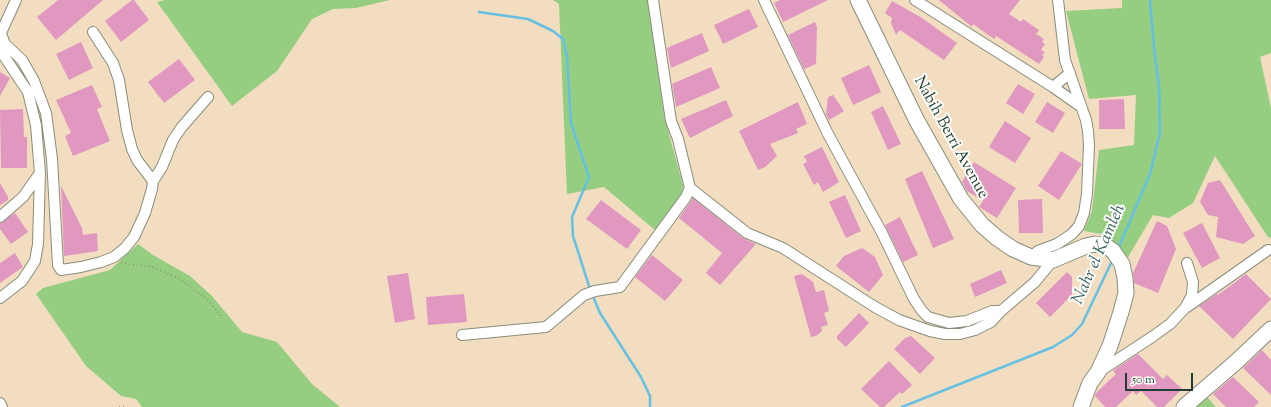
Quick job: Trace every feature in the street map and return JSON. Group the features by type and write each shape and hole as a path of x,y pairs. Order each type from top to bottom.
{"street":[{"path":"16,0 0,35 5,44 22,60 34,81 46,113 52,159 58,265 61,270 81,267 106,260 124,249 134,237 145,213 153,181 162,167 173,140 208,97"},
{"path":"462,335 546,327 584,295 595,291 616,289 624,283 686,197 690,188 678,139 671,122 653,0"},
{"path":"764,0 796,64 828,134 922,312 928,317 949,323 967,321 992,311 1001,311"},
{"name":"Nabih Berri Avenue","path":"858,0 917,122 960,199 982,225 1013,249 1031,257 1053,260"},
{"path":"915,0 1053,87 1080,106"},
{"path":"1031,257 1038,251 1057,244 1072,234 1079,226 1084,214 1088,188 1089,145 1086,120 1065,60 1058,0"},
{"path":"93,32 113,63 117,75 132,149 137,160 153,181"},
{"path":"0,50 28,92 36,125 40,173 38,244 35,261 22,281 0,298"},
{"path":"1053,87 1070,73"},
{"path":"0,217 23,197 40,173"},
{"path":"690,188 747,232 783,248 875,308 899,320 930,331 945,334 960,334 975,330 991,322 1001,311 1035,282 1053,260 1070,252 1095,244 1106,246 1113,251 1124,270 1126,293 1116,328 1098,372 1090,383 1081,407"},
{"path":"1098,372 1152,338 1170,324 1185,308 1268,250"},
{"path":"1185,308 1192,295 1193,282 1187,263"},
{"path":"1184,407 1236,362 1271,329"},
{"path":"0,403 2,407"}],"path":[{"path":"106,260 152,267 180,279 207,299 223,318"}],"green space":[{"path":"165,0 390,0 356,8 333,9 312,19 277,71 232,106 157,2"},
{"path":"553,0 649,0 664,116 683,185 682,193 656,231 604,187 567,194 559,4"},
{"path":"1122,0 1271,0 1271,53 1260,57 1271,108 1271,238 1268,237 1215,156 1193,203 1169,218 1153,215 1128,257 1111,238 1101,234 1084,231 1092,211 1099,150 1134,145 1136,95 1089,99 1066,11 1122,8"},
{"path":"138,244 153,255 190,276 212,296 242,332 277,342 312,384 340,407 142,407 136,399 121,396 86,366 36,294 43,288 110,270"},
{"path":"1206,396 1216,407 1193,407"}],"building":[{"path":"58,0 103,0 56,40 37,17"},
{"path":"134,0 149,20 121,42 105,21"},
{"path":"780,0 828,0 783,22 774,3"},
{"path":"939,0 1020,0 1009,14 1021,22 1023,19 1039,30 1036,34 1044,39 1042,42 1045,44 1041,50 1045,52 1042,55 1044,57 1039,64 996,36 994,39 973,24 972,27"},
{"path":"892,1 922,18 957,43 944,60 900,30 896,35 891,23 892,18 885,13"},
{"path":"749,9 758,27 723,44 714,25"},
{"path":"815,22 817,27 816,64 804,69 788,35"},
{"path":"702,33 709,51 671,68 667,48"},
{"path":"81,42 93,68 69,80 56,54"},
{"path":"179,59 195,80 164,103 148,82"},
{"path":"869,65 881,92 853,105 841,78"},
{"path":"711,67 720,88 676,107 672,84"},
{"path":"0,72 10,78 0,96"},
{"path":"1018,84 1035,94 1023,114 1006,103"},
{"path":"92,85 102,107 97,109 110,141 73,156 65,136 71,133 56,100"},
{"path":"833,95 844,111 829,120 826,114 828,97"},
{"path":"1124,99 1125,129 1099,129 1099,100"},
{"path":"726,100 733,116 690,138 681,119"},
{"path":"798,102 807,124 796,129 798,133 770,144 777,156 765,167 758,170 739,131"},
{"path":"1047,102 1065,113 1053,133 1035,122"},
{"path":"883,106 901,144 888,150 871,112"},
{"path":"23,109 24,137 27,137 27,168 1,168 0,110"},
{"path":"1005,121 1031,138 1015,163 989,147"},
{"path":"822,147 839,182 823,192 818,182 814,185 803,164 807,162 804,156"},
{"path":"1061,151 1082,164 1059,200 1038,186"},
{"path":"974,162 1016,188 997,218 979,207 983,201 967,191 962,182"},
{"path":"922,171 954,239 933,248 905,179"},
{"path":"1220,180 1255,236 1243,244 1216,237 1218,217 1208,215 1200,202 1208,183"},
{"path":"0,183 8,197 8,200 0,205"},
{"path":"61,186 82,228 83,235 97,233 98,251 64,256"},
{"path":"845,195 861,231 846,238 829,202"},
{"path":"693,198 743,238 756,244 720,285 706,273 722,253 679,218"},
{"path":"1042,199 1043,233 1019,233 1018,200"},
{"path":"601,200 641,230 627,249 586,219"},
{"path":"15,213 28,232 11,244 0,229 0,223"},
{"path":"900,217 918,255 903,262 885,225"},
{"path":"1157,221 1167,226 1176,249 1158,293 1134,283 1133,273"},
{"path":"1202,223 1220,258 1202,268 1183,233"},
{"path":"862,248 875,257 883,275 869,292 836,266 844,256"},
{"path":"15,253 23,267 0,283 0,263"},
{"path":"652,255 683,280 665,301 635,277"},
{"path":"1001,270 1007,283 975,297 970,284"},
{"path":"1067,272 1072,277 1072,295 1050,317 1036,303"},
{"path":"408,273 415,319 395,323 387,276"},
{"path":"802,274 813,282 816,292 824,290 829,311 824,313 828,325 821,327 822,331 816,336 811,337 794,276"},
{"path":"1246,274 1271,299 1233,339 1199,306 1217,294 1218,295"},
{"path":"464,294 467,322 428,325 426,297"},
{"path":"859,313 869,323 846,347 837,339 837,336"},
{"path":"911,336 935,358 920,374 894,349 905,338"},
{"path":"1262,350 1271,360 1271,395 1243,368"},
{"path":"1138,354 1163,379 1167,375 1182,389 1164,407 1157,407 1141,391 1136,395 1133,391 1116,407 1105,407 1095,396 1096,393 1116,374 1113,371 1115,369"},
{"path":"889,361 912,385 902,394 900,392 884,407 880,407 861,389"},
{"path":"1233,377 1259,402 1254,407 1226,407 1213,394"}],"waterway":[{"name":"Nahr el Kamleh","path":"1118,249 1150,174 1160,133 1159,86 1150,0"},
{"path":"479,12 528,19 553,31 563,39 567,56 571,123 589,177 572,217 573,236 590,289"},
{"name":"Nahr el Kamleh","path":"902,407 1053,347 1072,335 1082,324 1113,259"},
{"path":"592,294 600,313 641,377 650,396 650,407"}]}
